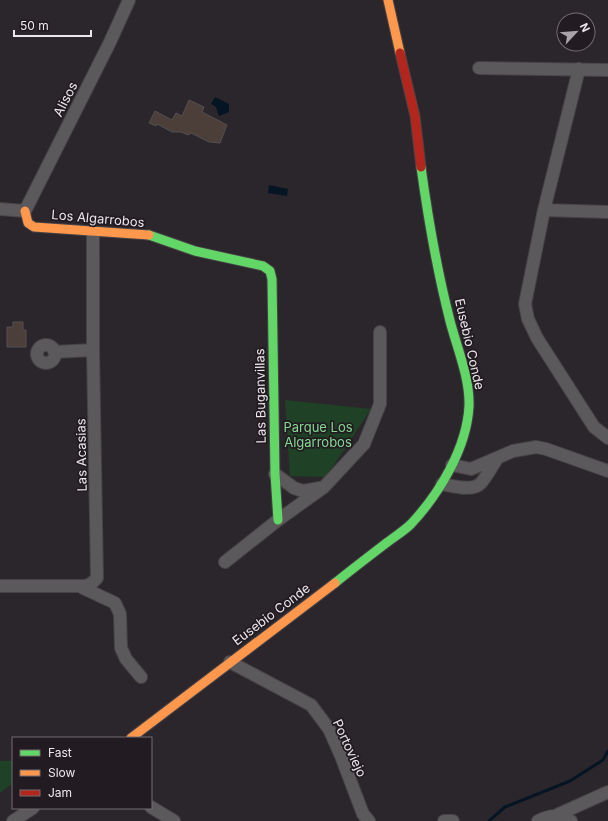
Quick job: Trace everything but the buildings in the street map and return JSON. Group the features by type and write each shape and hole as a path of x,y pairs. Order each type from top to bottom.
{"street":[{"name":"Alisos","path":"25,211 110,42 129,0"},
{"name":"Eusebio Conde","path":"132,737 410,525 428,505 442,484 452,465 465,431 469,406 467,381 450,320 428,219 415,116 388,0"},
{"path":"479,68 608,70"},
{"path":"579,70 544,210 525,304 528,319 537,338 594,427 608,438"},
{"path":"0,209 25,211"},
{"path":"544,210 608,212"},
{"name":"Los Algarrobos","path":"25,211 28,223 34,227 148,235 195,251 263,266 270,271"},
{"name":"Las Acasias","path":"0,586 86,586 97,578 93,350 94,232"},
{"name":"Las Buganvillas","path":"270,271 272,287 275,474 278,520"},
{"path":"225,562 278,520 324,487 364,444 380,404 380,332"},
{"path":"54,352 93,350"},
{"path":"452,465 471,469 513,451 536,447 546,449 608,471"},
{"path":"442,484 468,488 475,487 481,484 497,459"},
{"path":"275,474 294,488 303,491 324,487"},
{"path":"81,586 115,603 120,614 121,648 126,659 141,677"},
{"name":"Portoviejo","path":"230,662 311,705 329,729 363,814 369,821"},
{"path":"538,821 558,815 608,792"},
{"path":"152,808 174,821"},
{"path":"13,821 31,809"},
{"path":"558,815 571,821"},
{"path":"444,821 453,821"}],"green space":[{"name":"Parque Los Algarrobos","path":"285,400 371,409 326,477 290,476"},
{"path":"0,761 12,761 12,784 0,793"}],"water":[{"path":"215,97 229,104 229,112 219,116 216,107 211,104"},
{"path":"269,185 288,189 287,196 268,193"}],"waterway":[{"path":"489,821 505,807 570,781 603,760 608,751"}],"traffic: fast":[{"path":"335,583 411,524 432,499 450,470 463,438 467,422 469,395 441,283 421,167"},
{"path":"149,235 195,251 263,266 270,271 272,279 275,474 278,520"}],"traffic: slow":[{"path":"388,0 400,53"},
{"path":"25,211 28,223 34,227 149,235"},
{"path":"132,737 335,583"}],"traffic: jam":[{"path":"400,53 415,116 421,167"}]}
